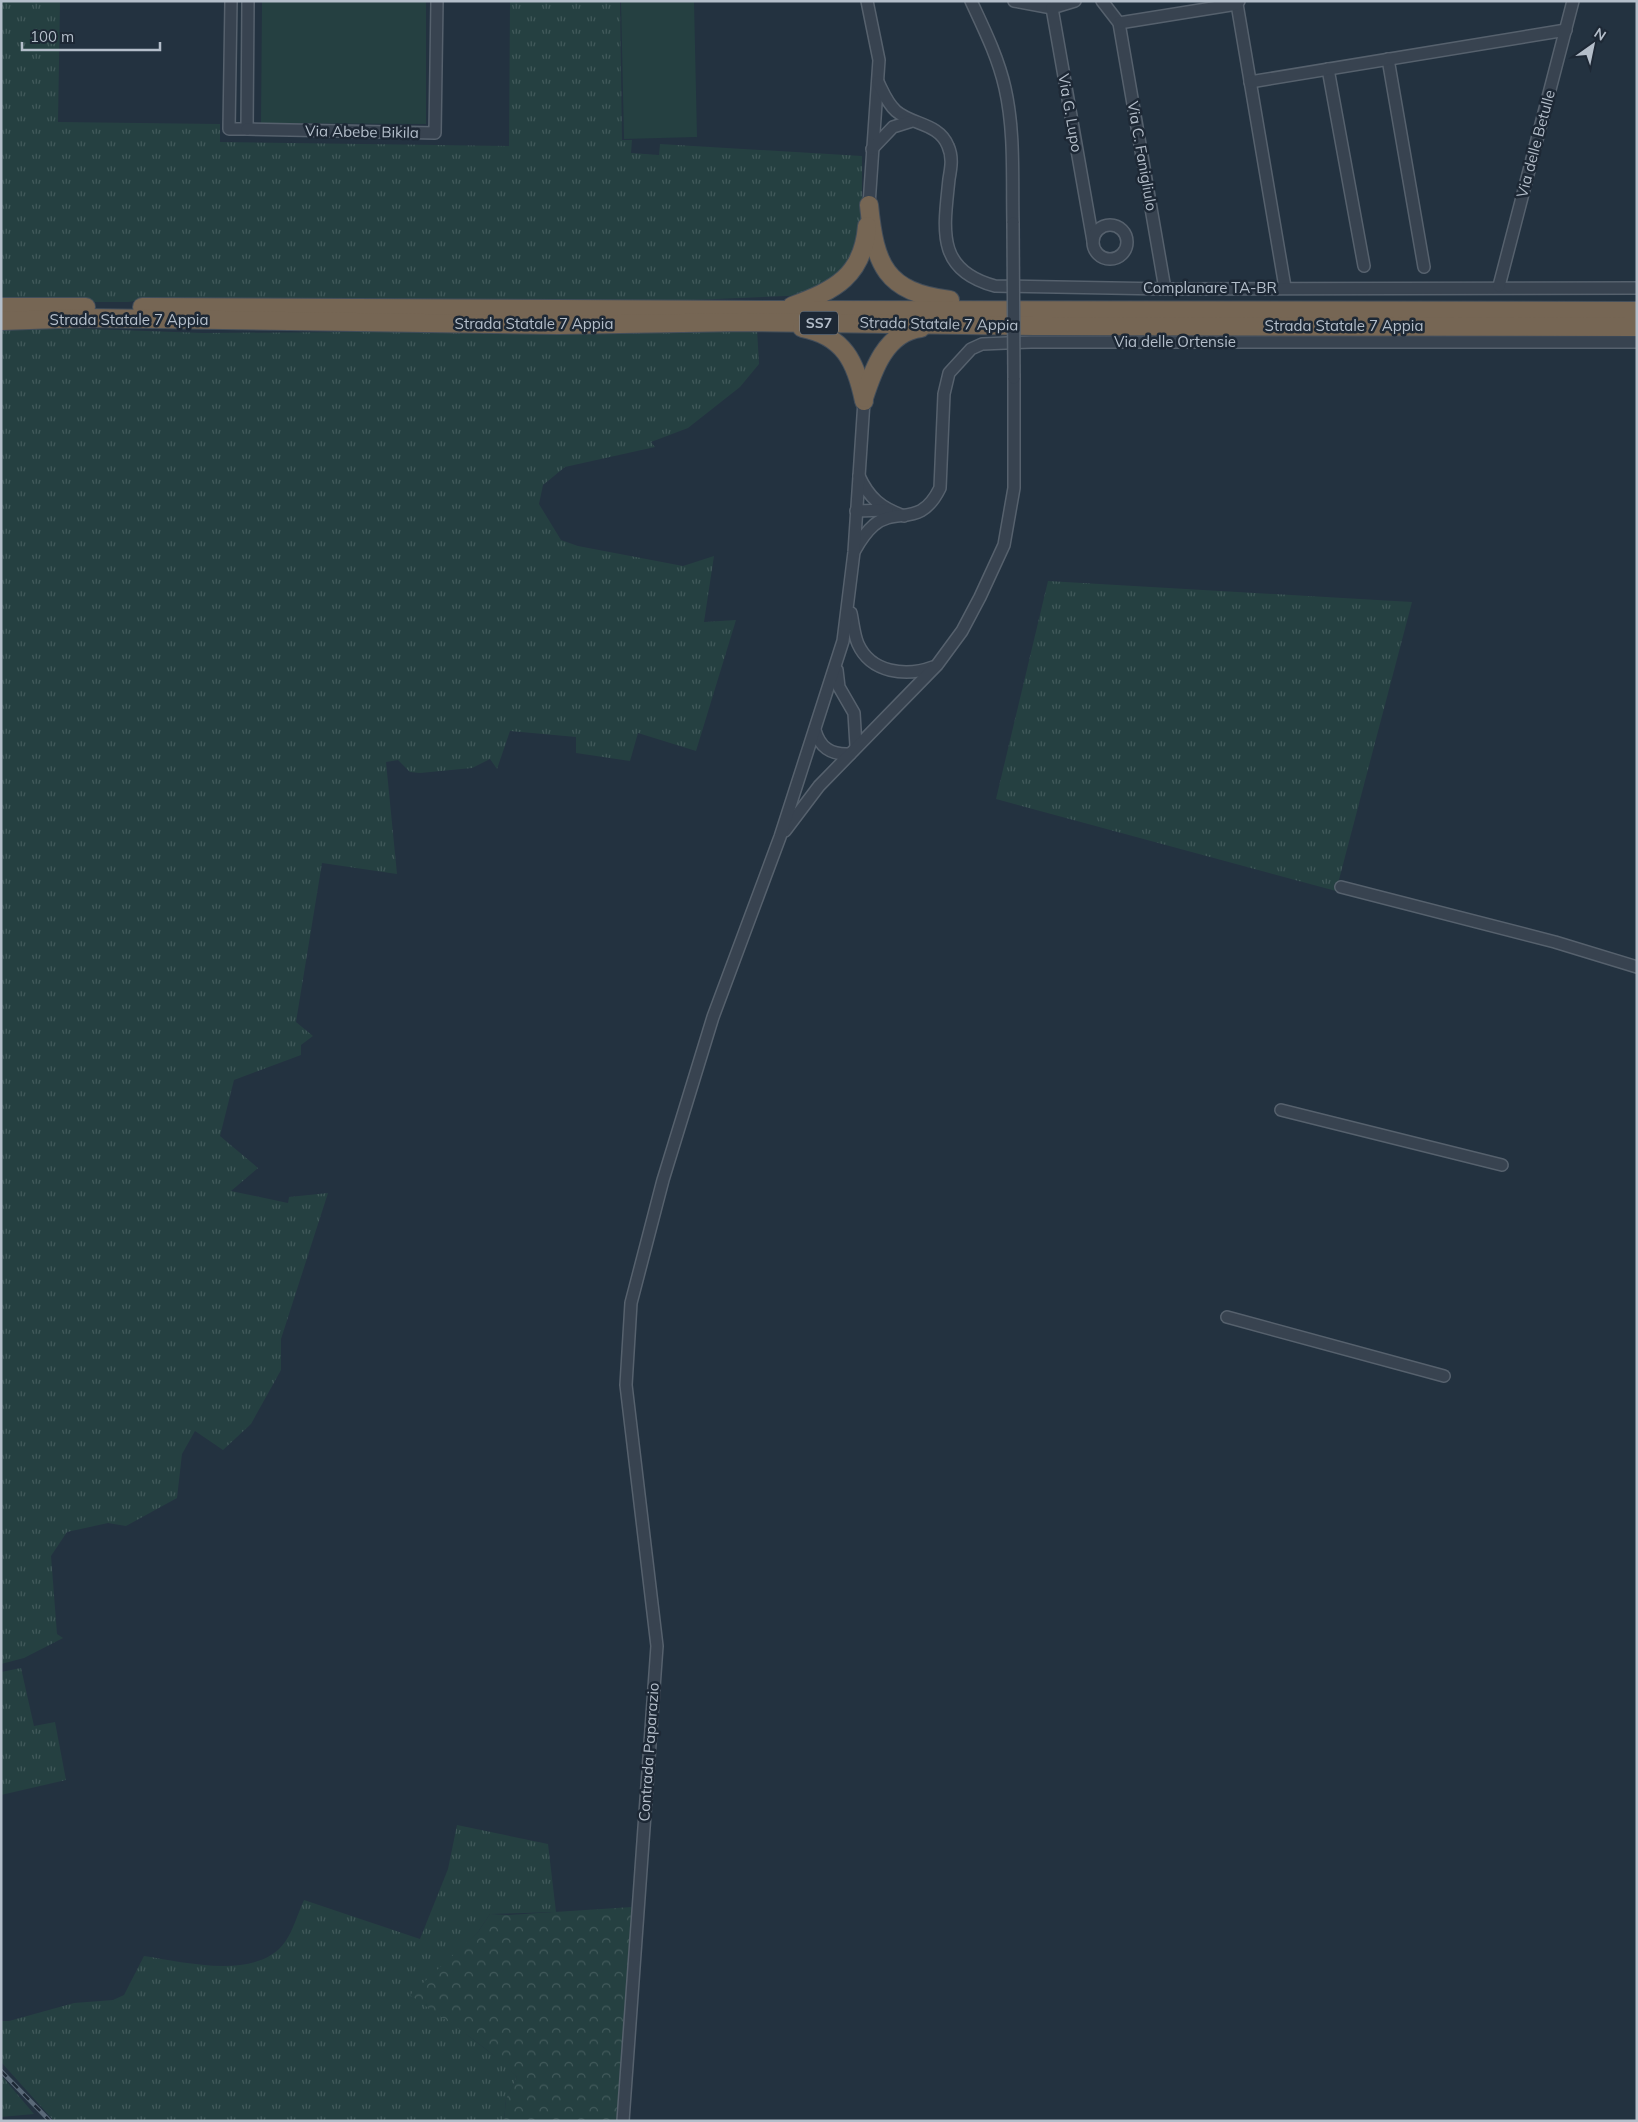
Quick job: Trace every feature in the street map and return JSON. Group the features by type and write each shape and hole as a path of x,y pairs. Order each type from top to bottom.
{"highway":[{"path":"869,205 878,257 886,272 900,284 911,291 929,298 999,309"},
{"path":"780,310 825,294 842,283 856,266 862,253 866,238 869,205"},
{"name":"Strada Statale 7 Appia","path":"1,307 780,310 1637,310"},
{"name":"Strada Statale 7 Appia","path":"1,321 87,318 559,326 744,322 1637,326"},
{"path":"744,322 765,326 801,328 831,338 852,362 864,401"},
{"path":"864,401 872,373 883,353 897,337 914,329 970,324"}],"street":[{"path":"231,1 229,129 247,129 248,1"},
{"name":"Via Abebe Bikila","path":"247,129 435,133 437,1"},
{"path":"868,1 879,60 869,205"},
{"path":"872,23 876,1"},
{"path":"780,837 819,786 937,665 962,631 1004,544 1014,488 1011,132 1005,88 994,53 971,1"},
{"path":"1014,1 1052,8 1075,1"},
{"path":"1102,1 1118,23 1238,3 1285,287"},
{"name":"Via delle Betulle","path":"1498,286 1573,1"},
{"name":"Via G. Lupo","path":"1052,8 1093,241"},
{"name":"Via C. Fanigliulo","path":"1118,23 1165,288"},
{"path":"230,27 248,27"},
{"path":"1250,82 1566,30"},
{"path":"1388,59 1424,267"},
{"path":"1328,69 1364,266"},
{"name":"Complanare TA-BR","path":"878,82 899,120 912,121 935,130 948,145 952,159 945,236 955,263 968,275 995,286 1165,288 1498,286 1637,288"},
{"path":"875,117 899,120"},
{"path":"872,149 899,120"},
{"name":"Via delle Ortensie","path":"887,515 904,516 918,513 928,506 940,488 944,394 949,373 971,349 982,344 1031,342 1637,342"},
{"path":"780,837 843,641 849,605 854,552 864,401"},
{"path":"858,474 865,489 887,515"},
{"path":"856,511 887,515"},
{"path":"854,552 875,524 887,515"},
{"path":"849,605 858,644 869,659 885,669 904,674 919,672 937,665"},
{"path":"836,666 839,687 854,713 853,750"},
{"path":"815,730 818,741 824,747 840,755 853,750"},
{"name":"Contrada Paparazio","path":"623,2121 657,1646 626,1384 631,1303 663,1180 713,1017 780,837"},
{"path":"1341,887 1546,940 1637,967"},
{"path":"1281,1110 1502,1165"},
{"path":"1228,1317 1444,1376"}],"green space":[{"path":"1,1 60,1 58,122 220,124 220,142 509,146 510,1 620,1 622,140 632,140 631,153 659,155 660,144 862,156 862,242 842,278 810,295 598,304 208,304 155,298 128,302 1,302"},
{"path":"262,1 426,1 426,124 261,123"},
{"path":"621,1 694,1 697,137 624,139"},
{"path":"64,328 203,333 757,329 759,364 740,387 688,428 651,442 655,447 565,467 543,485 539,504 561,540 578,546 683,566 714,556 704,622 736,620 696,751 638,733 630,761 576,753 576,737 510,731 497,769 490,759 472,768 420,773 410,772 398,760 386,762 397,874 322,863 296,1022 313,1036 301,1045 301,1055 234,1080 220,1136 258,1168 231,1191 288,1203 289,1197 328,1193 281,1339 281,1370 251,1424 223,1450 195,1431 182,1454 177,1498 126,1526 108,1523 67,1532 51,1556 57,1634 63,1638 24,1658 1,1664 1,330"},
{"path":"1048,581 1412,602 1336,891 996,799"},
{"path":"21,1668 34,1726 55,1722 66,1780 1,1795 1,1672"},
{"path":"457,1825 548,1844 556,1912 490,1914 478,1932 464,1946 466,2034 505,2064 517,2077 506,2099 504,2121 54,2121 1,2062 1,2021 9,2021 74,2003 113,2000 124,1995 144,1956 219,1966 239,1965 257,1961 273,1954 285,1942 304,1900 420,1939 448,1869"},
{"path":"632,1907 617,2121 504,2121 506,2099 517,2077 479,2044 410,1995 478,1932 490,1914 508,1915"},
{"path":"1,2075 34,2114 1,2117"}],"railway":[{"path":"1,2071 50,2121"}]}
